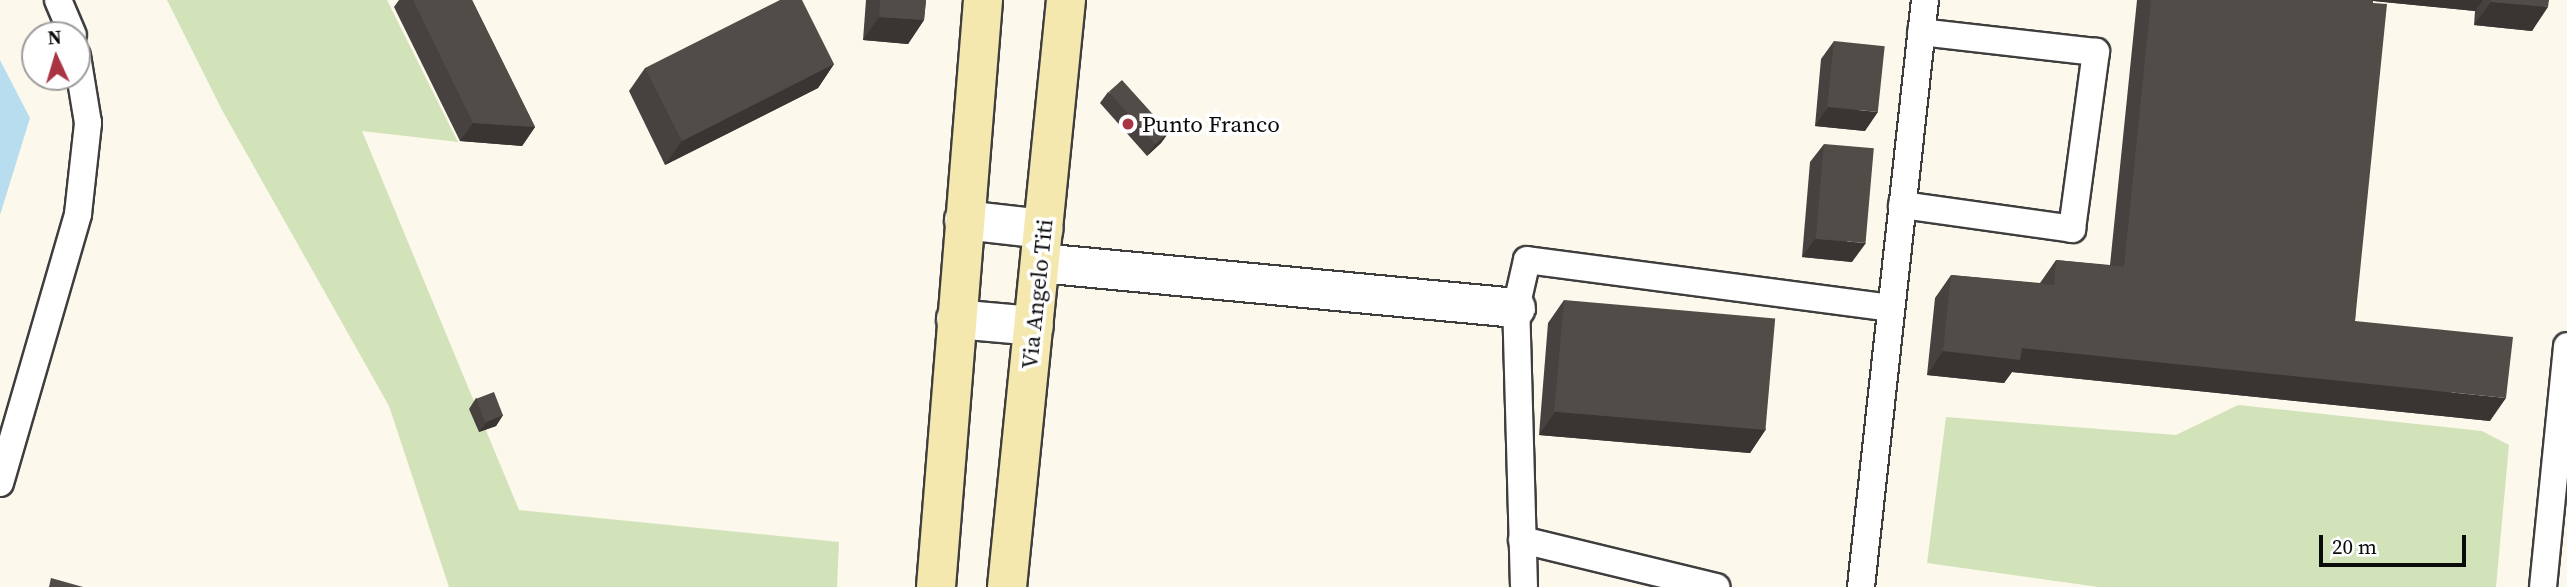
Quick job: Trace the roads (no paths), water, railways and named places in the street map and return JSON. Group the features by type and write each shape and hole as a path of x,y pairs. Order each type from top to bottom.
{"main road":[{"path":"936,587 983,0"},
{"name":"Via Angelo Titi","path":"1007,587 1066,0"}],"street":[{"path":"964,220 1042,246 1516,307"},
{"path":"956,319 1034,326"}],"lane":[{"path":"58,0 67,21"},
{"path":"1861,587 1924,0"},
{"path":"1902,205 2072,229 2096,51 1921,32"},
{"path":"0,484 78,214 88,123 83,91"},
{"path":"1524,587 1516,307 1527,260 1891,307"},
{"path":"2543,587 2567,346"},
{"path":"1522,540 1716,587"}],"water":[{"path":"0,60 30,118 0,215"}],"place":[{"name":"Punto Franco","path":"1128,124"}]}
